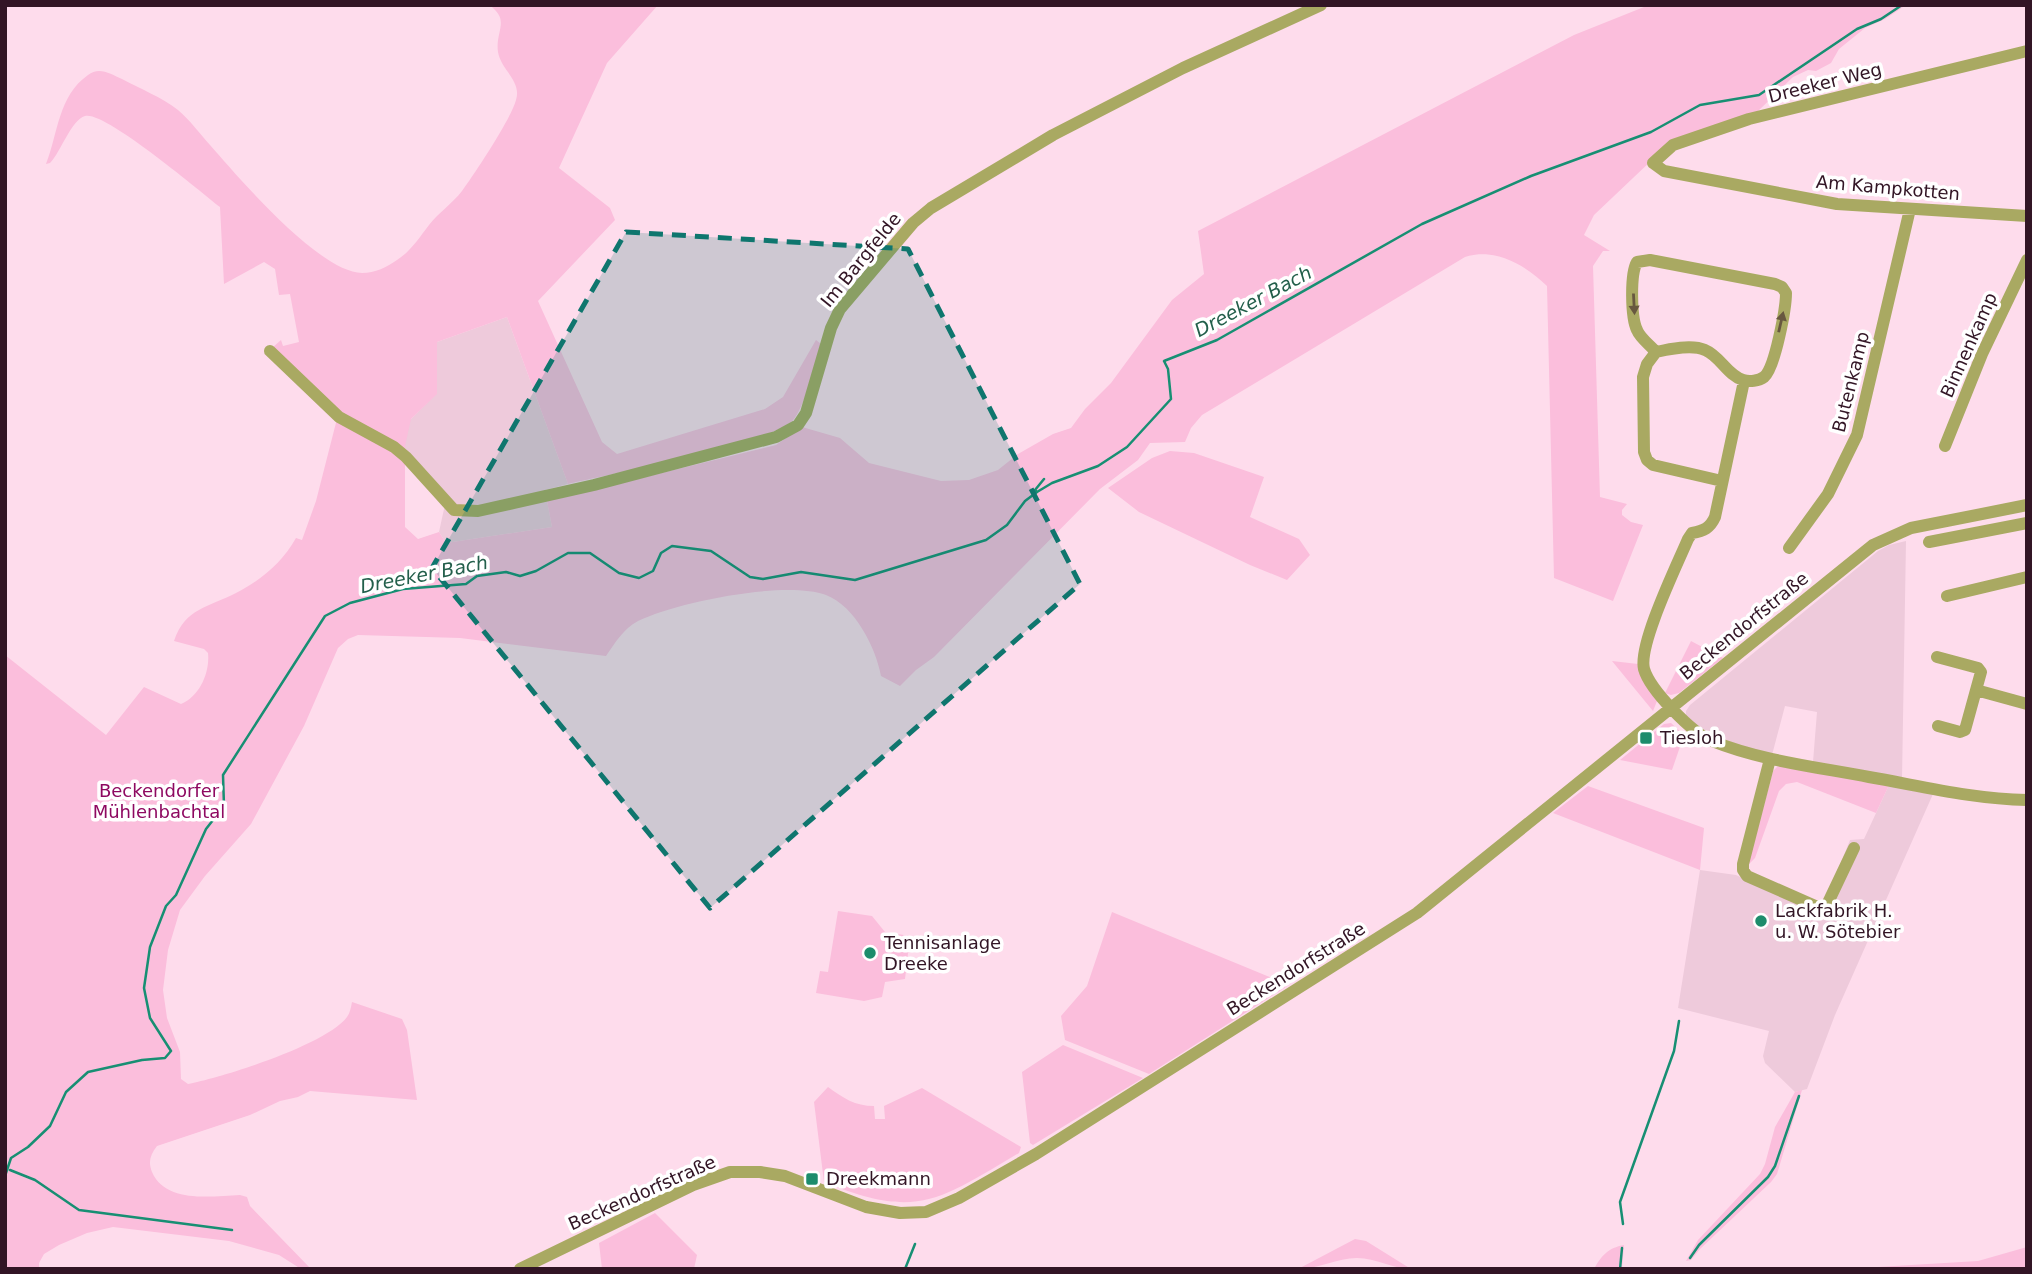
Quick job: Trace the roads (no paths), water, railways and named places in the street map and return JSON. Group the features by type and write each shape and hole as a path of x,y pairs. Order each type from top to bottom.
{"street":[{"name":"Im Bargfelde","path":"270,351 339,417 394,447 406,457 454,510 478,511 582,488 776,437 798,425 806,413 831,328 840,309 913,223 931,208 1054,135 1183,68 1321,5"},
{"name":"Dreeker Weg","path":"1664,171 1653,163 1673,145 1749,119 2027,51"},
{"name":"Am Kampkotten","path":"1664,171 1837,204 2027,216"},
{"name":"Butenkamp","path":"1789,548 1828,494 1857,435 1910,209"},
{"path":"1656,352 1637,332 1635,324 1632,277 1637,262 1650,260 1775,284 1782,287 1786,293 1772,365 1765,376 1750,381 1729,372 1706,350 1699,348 1656,352 1647,364 1643,377 1644,452 1647,460 1654,465 1722,481"},
{"name":"Binnenkamp","path":"1945,446 1982,354 2027,260"},
{"path":"1750,381 1722,481 1715,517 1711,526 1702,532 1692,533 1688,539 1645,646 1645,672 1685,724 1704,737 1770,759 1956,794 2027,800"},
{"name":"Beckendorfstraße","path":"520,1269 694,1185 730,1172 772,1174 866,1207 900,1213 926,1212 959,1198 1082,1125 1417,913 1872,545 1911,528 2027,505"},
{"path":"1929,542 2027,523"},
{"path":"1947,596 2027,578"},
{"path":"1937,657 1978,668 1981,672 1965,730 1960,732 1938,726"},
{"path":"1976,690 2027,704"},
{"path":"1770,759 1743,864 1747,876 1825,909 1854,848"}],"waterway":[{"name":"Dreeker Bach","path":"5,1176 11,1158 28,1147 50,1126 66,1092 88,1072 142,1060 165,1058 171,1051 150,1018 144,988 150,947 166,906 176,895 206,829 224,806 223,775 325,616 350,603 403,589 466,584 477,576 506,572 520,576 536,571 568,553 590,553 619,573 639,578 653,571 661,553 672,546 711,551 750,577 763,579 801,572 855,580 986,540 1007,525 1025,501 1037,492 1052,483 1098,466 1127,447 1171,399 1168,369 1164,361 1217,340 1422,224 1531,176 1651,132 1700,105 1759,95 1857,29 1881,19 1902,5"},
{"path":"1037,492 1035,490 1044,479"},
{"path":"1623,1224 1620,1202 1674,1051 1679,1021"},
{"path":"1690,1258 1699,1245 1768,1177 1775,1166 1799,1096"},
{"path":"10,1170 35,1180 79,1210 232,1230"},
{"path":"905,1269 915,1244"},
{"path":"1620,1269 1622,1248"}],"place":[{"name":"Tiesloh","path":"1646,738"},
{"name":"Lackfabrik H. u. W. Sötebier","path":"1761,921"},
{"name":"Tennisanlage Dreeke","path":"870,953"},
{"name":"Dreekmann","path":"812,1179"}],"park label":[{"name":"Beckendorfer Mühlenbachtal","path":"159,801"}]}
